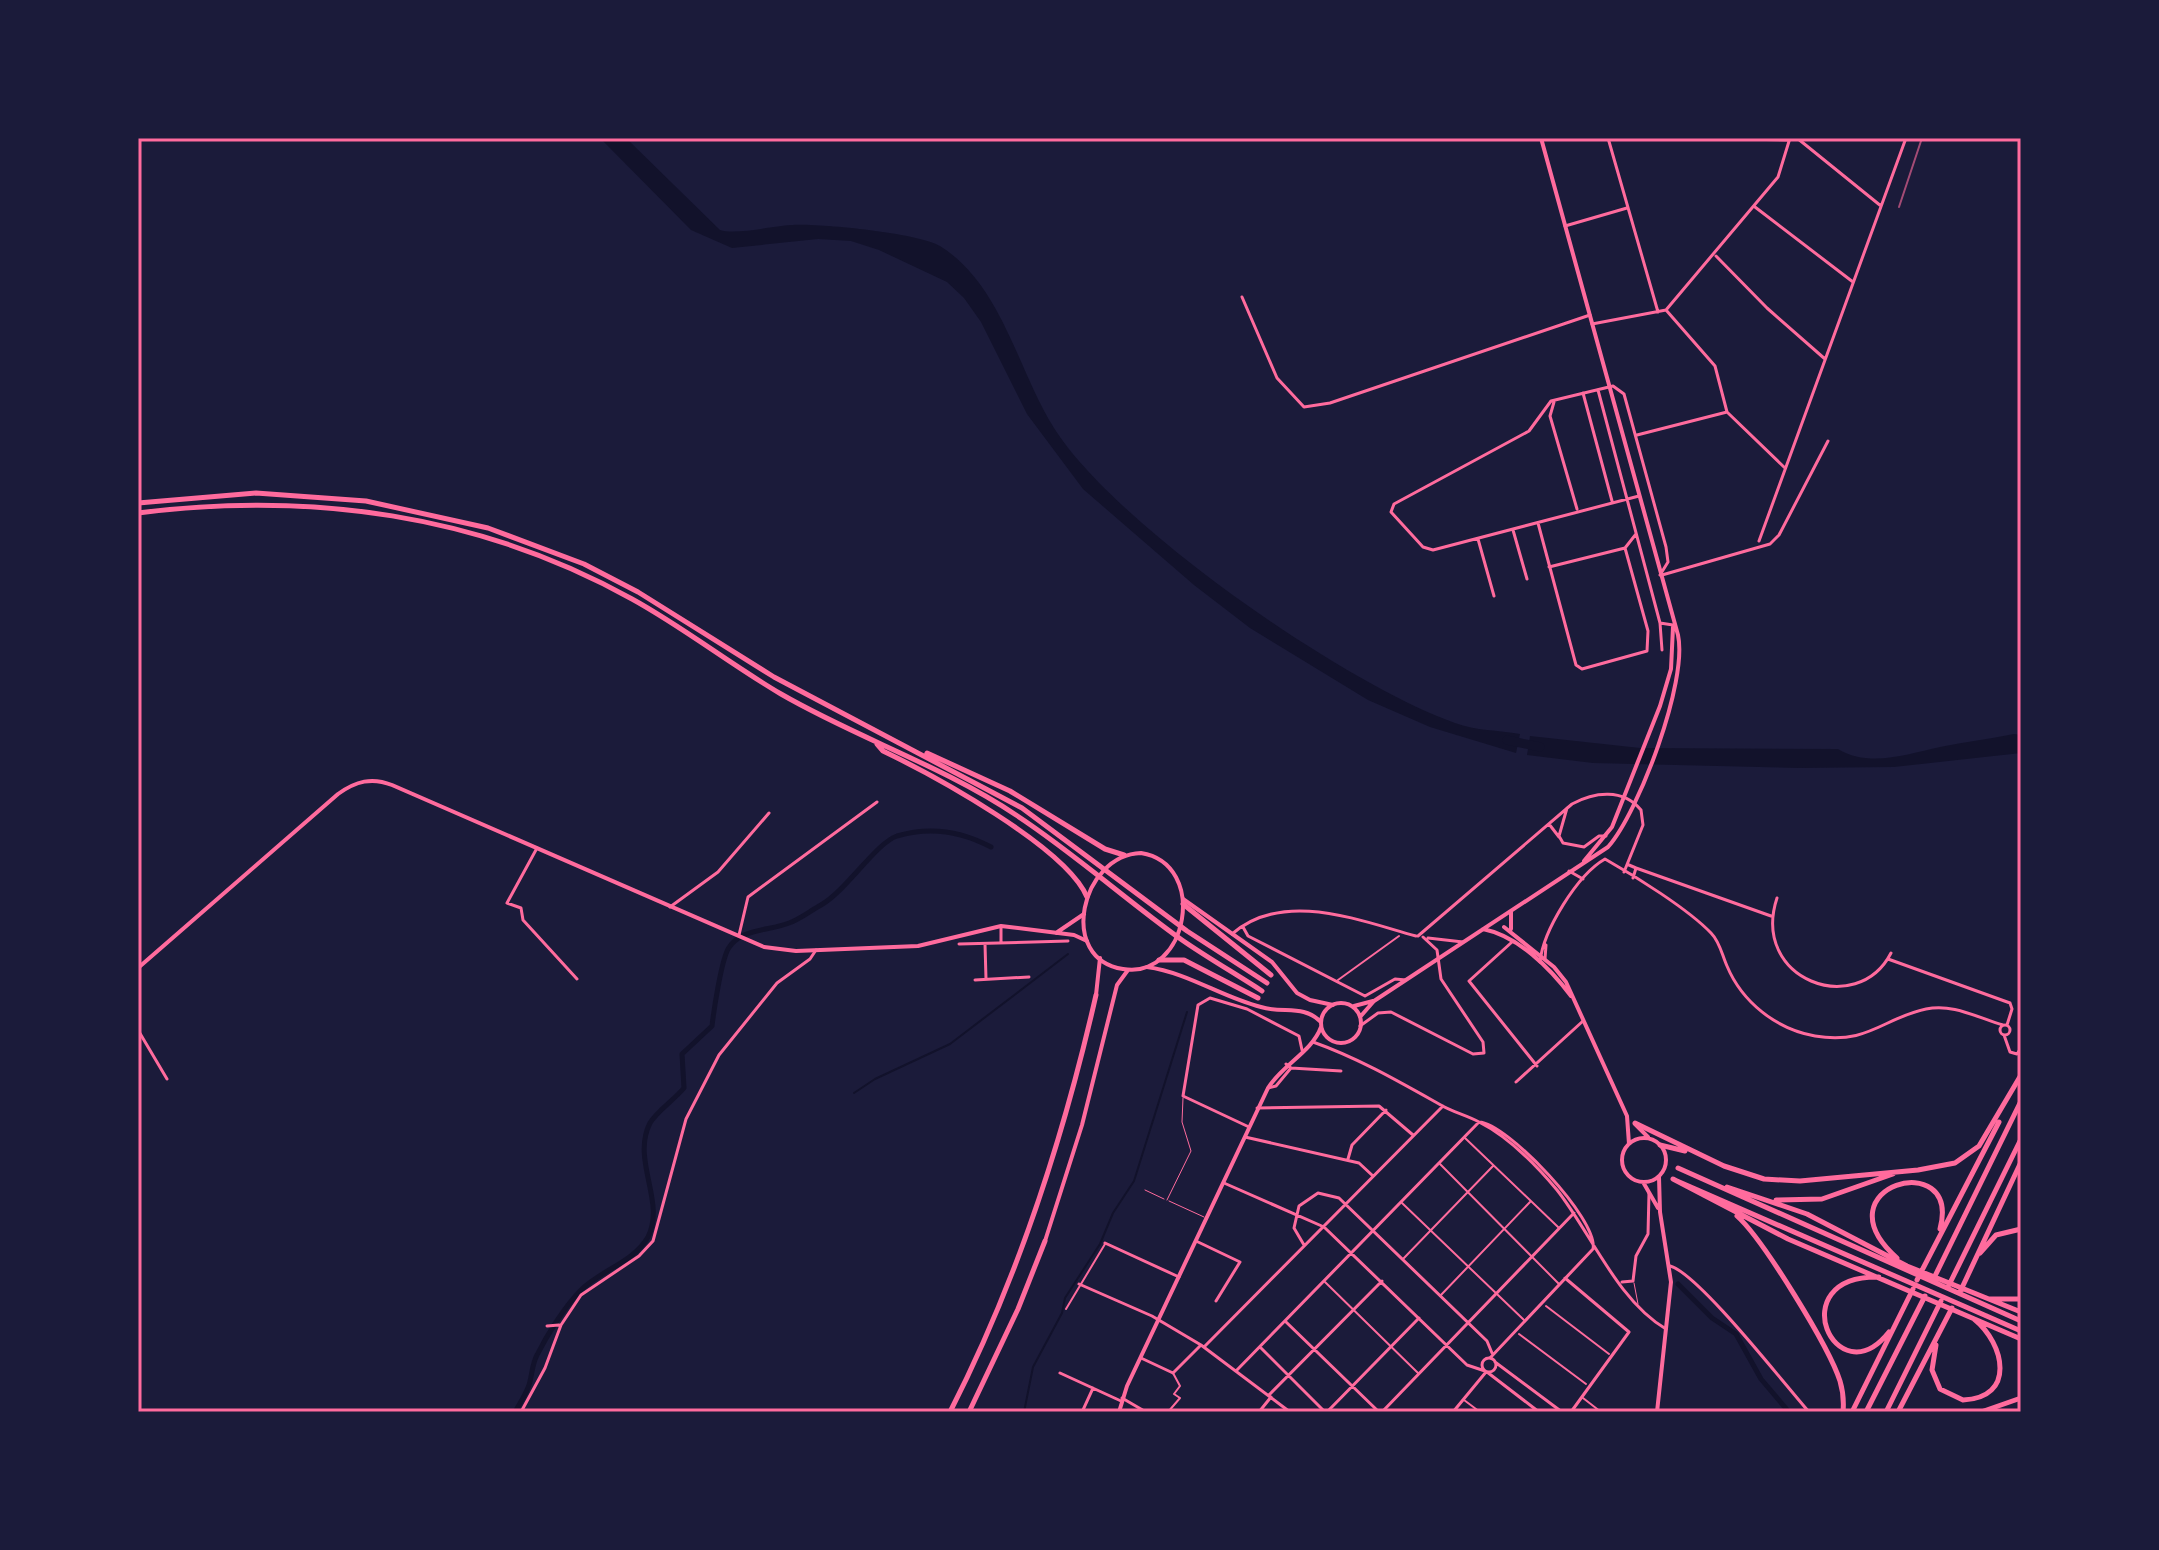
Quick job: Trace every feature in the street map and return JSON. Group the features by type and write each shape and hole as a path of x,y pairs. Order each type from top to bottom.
{"highway":[{"path":"138,503 256,493 314,496 417,510 488,528 584,564 625,585 774,677 1022,808 1187,931 1267,983"},
{"path":"138,513 192,506 315,505 415,519 475,534 555,562 633,599 778,692 1015,814 1183,940 1262,991"},
{"path":"877,743 883,751 952,787 1006,822 1076,879 1087,897"},
{"path":"909,746 1010,791 1105,849 1124,855"},
{"path":"1183,901 1271,975"},
{"path":"1159,960 1184,960 1258,998"},
{"path":"950,1412 997,1312 1049,1175 1096,995"},
{"path":"1635,1123 1739,1173 1780,1181 1899,1172 1947,1165 1968,1155 1994,1125 2021,1077"},
{"path":"1852,1412 2021,1077"},
{"path":"1866,1412 2021,1101"},
{"path":"1886,1412 2021,1139"},
{"path":"1660,1145 1698,1155"},
{"path":"1898,1412 1977,1257 2021,1162"},
{"path":"2021,1312 1907,1266 1819,1220 1678,1168 2021,1321"},
{"path":"1767,1200 1822,1199 1899,1172"},
{"path":"2021,1331 1673,1179 1806,1247 1883,1277 2021,1339"},
{"path":"1907,1266 1884,1245 1874,1226 1876,1200 1888,1186 1913,1181 1934,1192 1943,1212 1933,1249"},
{"path":"1730,1210 1758,1242 1832,1362 1843,1391 1843,1412"},
{"path":"1977,1257 1996,1235 2021,1229"},
{"path":"969,1412 1018,1309 1045,1241"},
{"path":"1883,1277 1855,1279 1841,1286 1827,1302 1824,1326 1836,1344 1859,1352 1878,1345 1897,1322"},
{"path":"1976,1295 2021,1299"},
{"path":"1945,1322 1933,1357 1934,1381 1948,1396 1973,1399 1994,1386 2001,1359 1992,1338 1970,1316"},
{"path":"1981,1412 2021,1398"}],"main road":[{"path":"1360,1017 1374,1001 1608,847 1630,814 1670,710 1680,656 1541,138"},
{"path":"1580,864 1607,836 1620,810 1671,669 1673,625"},
{"path":"138,968 338,794 356,783 386,782 732,935 739,935 745,941 776,949 928,945 1001,926 1056,933 1087,941"},
{"path":"1147,967 1159,960 1172,944 1182,916 1183,901 1178,879 1164,862 1147,854 1124,855 1112,860 1092,882 1087,897 1084,914 1087,941 1100,958 1128,970 1147,967 1177,973 1261,1007 1303,1010 1321,1024 1330,1039"},
{"path":"1183,901 1272,962 1297,993 1316,1003 1352,1006 1374,1001"},
{"path":"1509,933 1511,911"},
{"path":"1056,933 1084,914"},
{"path":"1498,919 1513,941 1542,959"},
{"path":"1483,929 1509,933 1535,951 1574,999 1627,1116 1629,1144 1622,1155 1623,1168 1631,1178 1643,1182 1660,1212"},
{"path":"1096,995 1100,958"},
{"path":"1045,1241 1079,1136 1117,985 1128,970"},
{"path":"1313,1042 1324,1012 1333,1005"},
{"path":"1119,1412 1141,1358 1268,1088 1313,1042 1330,1039 1349,1041 1360,1026 1360,1017 1352,1006"},
{"path":"1627,1116 1660,1145 1666,1161 1659,1177 1660,1212 1670,1266 1658,1412 1665,1412"},
{"path":"1629,1144 1650,1139"},
{"path":"1643,1182 1659,1177"}],"street":[{"path":"1608,138 1655,312"},
{"path":"1592,324 1666,310 1716,256 1778,177 1790,139 1678,138"},
{"path":"1797,138 1881,206"},
{"path":"1759,541 1906,138"},
{"path":"1755,207 1853,282"},
{"path":"1565,226 1627,208"},
{"path":"1716,256 1767,308 1825,359"},
{"path":"1242,297 1277,378 1304,407 1330,403 1590,315"},
{"path":"1666,310 1715,366 1727,412 1785,468"},
{"path":"1639,496 1436,550 1425,549 1391,512 1394,504 1529,431 1550,402 1609,385 1624,394 1637,436 1666,547 1668,562 1660,575"},
{"path":"1597,389 1660,623 1662,650"},
{"path":"1583,393 1612,502"},
{"path":"1550,416 1557,400"},
{"path":"1637,436 1727,412"},
{"path":"1540,418 1550,416"},
{"path":"1550,416 1578,511"},
{"path":"1540,418 1553,421"},
{"path":"1660,575 1770,544 1779,535 1828,441"},
{"path":"1538,523 1578,668 1647,651 1648,631 1625,548"},
{"path":"1513,530 1527,579"},
{"path":"1549,567 1625,548 1636,534"},
{"path":"1478,539 1494,596"},
{"path":"1660,623 1673,625"},
{"path":"1420,937 1572,804 1601,794 1619,797 1638,806 1644,818 1624,872"},
{"path":"739,935 748,897 877,802"},
{"path":"1560,837 1567,808"},
{"path":"670,907 718,872 769,813"},
{"path":"1549,824 1566,845 1584,847 1599,836 1607,836"},
{"path":"537,848 507,903 521,908 523,920 577,979"},
{"path":"1542,959 1557,915 1583,879 1604,859 1713,934 1744,994 1763,1013 1785,1026 1814,1036 1849,1036 1875,1031 1915,1012 1936,1008 1955,1009 2005,1025 2010,1032 2004,1035"},
{"path":"1629,865 1771,916"},
{"path":"1633,878 1636,868"},
{"path":"1569,871 1583,879"},
{"path":"1777,898 1771,916 1772,935 1782,957 1795,971 1813,982 1831,986 1854,983 1874,973 1891,953"},
{"path":"1232,934 1243,925 1309,910 1420,937 1463,942"},
{"path":"1243,925 1248,936 1366,996 1395,979 1406,980"},
{"path":"1001,926 1001,943"},
{"path":"1336,981 1399,936"},
{"path":"1360,1026 1378,1013 1391,1012 1480,1056 1485,1045 1443,983 1438,971 1440,958 1434,946 1420,937"},
{"path":"959,944 1068,941"},
{"path":"1513,941 1469,981 1537,1066"},
{"path":"985,944 986,979"},
{"path":"1535,951 1546,945"},
{"path":"521,1412 545,1368 557,1325 581,1295 639,1256 653,1241 686,1119 719,1055 777,983 810,959 816,950"},
{"path":"1888,959 2010,1003 2012,1009 2000,1031"},
{"path":"975,980 1029,977"},
{"path":"1249,1127 1183,1096 1197,1008 1212,998 1247,1009 1299,1036 1302,1050"},
{"path":"1516,1082 1583,1021"},
{"path":"1993,1022 2004,1035 2012,1053 2017,1054 2021,1048"},
{"path":"138,1030 167,1079"},
{"path":"1313,1042 1368,1064 1443,1106 1488,1123 1530,1156 1575,1211 1594,1241 1593,1249 1482,1361 1486,1371"},
{"path":"1288,1066 1341,1071"},
{"path":"1257,1108 1379,1106 1413,1135"},
{"path":"1173,1373 1193,1350 1203,1346 1305,1246 1443,1106"},
{"path":"1348,1161 1352,1145 1386,1110"},
{"path":"1236,1371 1479,1122"},
{"path":"1244,1136 1360,1163 1373,1176"},
{"path":"1464,1137 1560,1229"},
{"path":"1439,1163 1559,1284"},
{"path":"1403,1260 1494,1165"},
{"path":"1223,1182 1324,1227 1470,1367 1486,1371 1539,1412"},
{"path":"1620,1281 1627,1284 1634,1279 1636,1256 1648,1234 1649,1190"},
{"path":"1305,1246 1294,1228 1295,1214 1303,1201 1318,1193 1335,1196 1490,1345 1498,1346"},
{"path":"1402,1202 1524,1320"},
{"path":"1440,1296 1531,1202"},
{"path":"1575,1211 1593,1249 1638,1304 1666,1329"},
{"path":"1285,1321 1381,1412 1568,1222 1575,1211"},
{"path":"1568,1222 1578,1220"},
{"path":"1196,1241 1240,1262 1216,1301"},
{"path":"1066,1309 1105,1243 1179,1277"},
{"path":"1670,1266 1682,1271 1722,1312 1809,1412"},
{"path":"1565,1278 1625,1326 1629,1334 1571,1412"},
{"path":"1324,1281 1419,1374"},
{"path":"1259,1412 1288,1376 1382,1281"},
{"path":"1079,1284 1159,1320 1203,1346 1290,1412"},
{"path":"1546,1306 1609,1354"},
{"path":"1260,1347 1326,1412 1419,1318"},
{"path":"547,1326 557,1325"},
{"path":"1519,1334 1586,1384"},
{"path":"1193,1350 1194,1341"},
{"path":"1490,1345 1495,1362 1562,1412"},
{"path":"1141,1358 1173,1373 1180,1386 1174,1394 1180,1398 1168,1412"},
{"path":"1453,1412 1486,1371 1494,1369 1495,1362"},
{"path":"1060,1373 1146,1412"},
{"path":"1082,1412 1093,1388"},
{"path":"1582,1397 1601,1412"},
{"path":"1463,1399 1480,1412"}],"lane":[{"path":"1167,1200 1191,1151 1182,1122 1183,1096"},
{"path":"1145,1190 1206,1218"},
{"path":"1634,1279 1638,1304"}],"shaded area":[{"path":"600,138 626,138 720,230 823,226 891,233 940,246 961,263 994,305 1054,428 1084,467 1127,510 1236,598 1296,639 1355,675 1455,723 1520,734 1516,753 1430,727 1368,700 1250,628 1194,585 1083,489 1027,414 981,322 964,298 947,282 879,250 851,241 818,239 732,248 691,230"},
{"path":"2021,735 2021,753 1894,767 1593,763 1527,755 1530,736 1640,748 1838,749 1850,755 1876,759"}],"waterway":[{"path":"1507,740 1540,747"},
{"path":"515,1412 528,1388 537,1355 569,1304 589,1283 634,1253 648,1237 653,1210 644,1152 645,1137 653,1119 684,1088 682,1054 712,1026 723,965 733,942 748,934 793,921 821,905 880,848 897,836 921,831 945,832 991,847"},
{"path":"854,1093 875,1079 950,1044 1068,954"},
{"path":"1024,1412 1033,1367 1062,1313 1065,1298 1100,1244 1113,1213 1134,1181 1187,1012"},
{"path":"1678,1284 1712,1318 1736,1334 1761,1379 1789,1412"}],"railway":[{"path":"1899,207 1922,138"}]}
